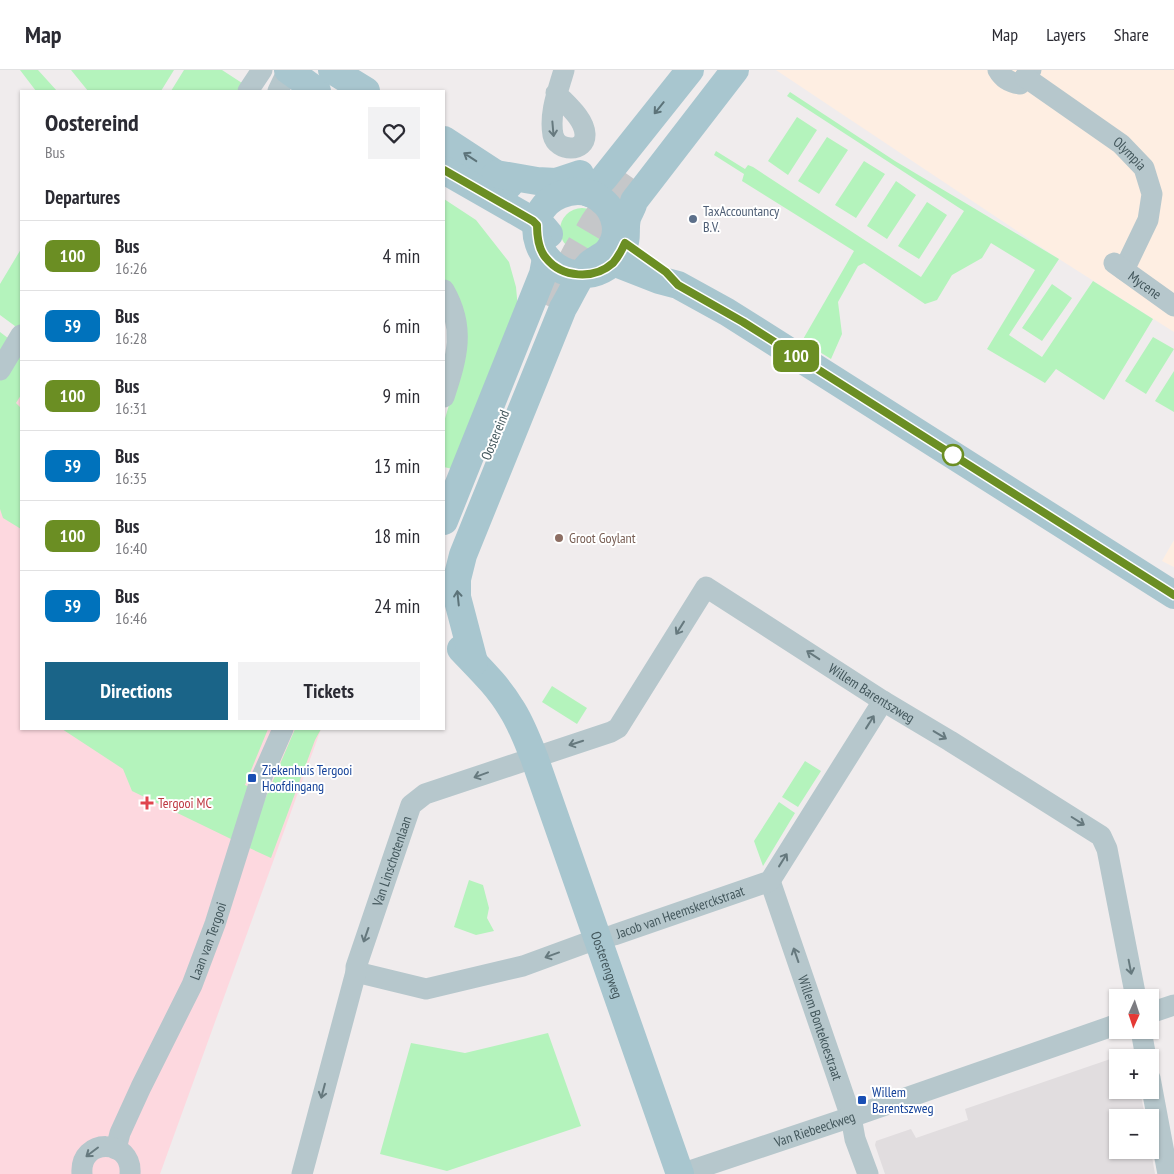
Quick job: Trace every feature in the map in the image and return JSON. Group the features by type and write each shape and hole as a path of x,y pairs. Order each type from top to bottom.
{"main road":[{"path":"288,70 317,90"},
{"path":"332,70 364,90"},
{"path":"496,174 537,181 556,182 592,170 626,163 690,70"},
{"path":"589,193 604,178 626,163 715,70"},
{"path":"474,662 457,597 457,579 463,555 563,308 735,70"},
{"path":"445,141 496,174 543,214 555,250 564,258 576,263 613,240"},
{"path":"445,171 521,214 543,214"},
{"path":"613,240 563,272 546,258 538,241 543,214 558,196 578,191 589,193 606,204 613,240 666,272 678,285 735,317 1174,595"},
{"path":"445,519 543,274 546,258"},
{"name":"Oostereind","path":"445,562 465,508 548,306"},
{"path":"445,625 455,642 498,689 511,708 522,727 534,757"},
{"path":"445,652 474,662"},
{"name":"Oosterengweg","path":"534,757 681,1174"}],"street":[{"path":"249,90 262,70"},
{"path":"278,90 288,70"},
{"path":"556,94 564,70"},
{"name":"Olympia","path":"998,70 1001,76 1013,83 1020,84 1028,74 1121,144 1144,168 1152,194 1148,220 1119,267"},
{"name":"Mycene","path":"1119,267 1174,306"},
{"path":"445,292 455,314 459,335 454,363 445,394"},
{"path":"0,370 20,337"},
{"name":"Willem Barentszweg","path":"706,587 883,701 1101,836 1107,849 1134,989"},
{"name":"Van Linschotenlaan","path":"302,1174 356,967 411,804 425,794 611,732 618,728 706,587"},
{"path":"770,881 883,701"},
{"name":"Laan van Tergooi","path":"116,1148 120,1133 192,985 215,924 260,781 283,730"},
{"name":"Jacob van Heemskerckstraat","path":"356,972 426,989 523,966 770,881"},
{"name":"Willem Bontekoestraat","path":"770,881 851,1118 855,1139 868,1174"},
{"path":"1159,1010 1174,1005"},
{"name":"Van Riebeeckweg","path":"681,1174 851,1118 1109,1027"},
{"path":"1154,1099 1168,1174"},
{"path":"82,1174 84,1160 90,1152 100,1147 108,1146 116,1148 128,1160 130,1174"}],"shaded area":[{"path":"776,70 1174,70 1174,332 1059,259"},
{"name":"Tergooi MC","path":"20,363 20,730 321,730 160,1174 0,1174 0,395"},
{"path":"1174,540 1174,567 1162,561"},
{"path":"1109,1059 1109,1099 1142,1099 1144,1109 1109,1109 1109,1159 1152,1159 1155,1174 885,1174 875,1145 876,1141 911,1129 916,1138 968,1120 965,1109"}],"green space":[{"path":"20,70 38,70 56,90 35,90"},
{"path":"71,70 174,70 162,90 87,90"},
{"path":"184,70 222,70 242,83 238,90 172,90"},
{"path":"790,92 895,161 1059,259 1009,335 1042,357 1093,281 1153,319 1104,400 1056,369 1045,383 987,349 1035,270 991,243 982,258 952,275 937,300 925,304 864,263 858,266 838,302 842,334 831,359 802,341 854,251 742,181 744,174 714,155 716,151 745,169 748,165 753,167 921,277 964,211 787,96"},
{"path":"797,117 817,130 788,175 768,161"},
{"path":"827,137 848,150 819,194 798,181"},
{"path":"864,161 885,174 856,218 835,205"},
{"path":"896,181 916,195 887,239 867,226"},
{"path":"445,200 476,220 509,262 516,287 519,320 456,470 445,467 445,419 461,364 445,280"},
{"path":"927,202 947,215 919,259 898,246"},
{"path":"582,208 594,212 600,218 604,230 600,242 594,248 582,252 570,248 564,242 560,230 564,218 570,212"},
{"path":"20,251 19,329 0,315 0,284"},
{"path":"1052,284 1072,298 1042,341 1022,328"},
{"path":"0,332 20,347 20,397 16,403 20,407 20,528 3,518 0,509"},
{"path":"1153,337 1174,349 1146,394 1125,381"},
{"path":"1174,371 1174,412 1155,401"},
{"path":"552,686 587,708 577,724 542,702"},
{"path":"64,730 268,730 245,785 250,787 233,840 132,791 123,769"},
{"path":"295,730 320,730 271,858 245,846"},
{"path":"805,761 821,771 798,807 782,797"},
{"path":"779,802 795,813 763,866 754,841"},
{"path":"469,880 483,885 489,908 487,918 494,931 476,935 454,927"},
{"path":"548,1033 581,1126 447,1171 380,1154 411,1043 465,1053"}],"tunnel":[{"path":"548,306 595,221 629,173"}],"bus line":[{"name":"100","path":"445,171 533,221 537,225 537,236 542,252 555,267 563,272 583,275 596,273 613,262 625,243 666,272 678,285 743,322 1174,595"}],"place":[{"name":"TaxAccountancy B.V.","path":"693,219"},
{"name":"Groot Goylant","path":"559,538"},
{"name":"Ziekenhuis Tergooi Hoofdingang","path":"252,778"},
{"name":"Tergooi MC","path":"147,803"},
{"name":"Willem Barentszweg","path":"862,1100"}]}
